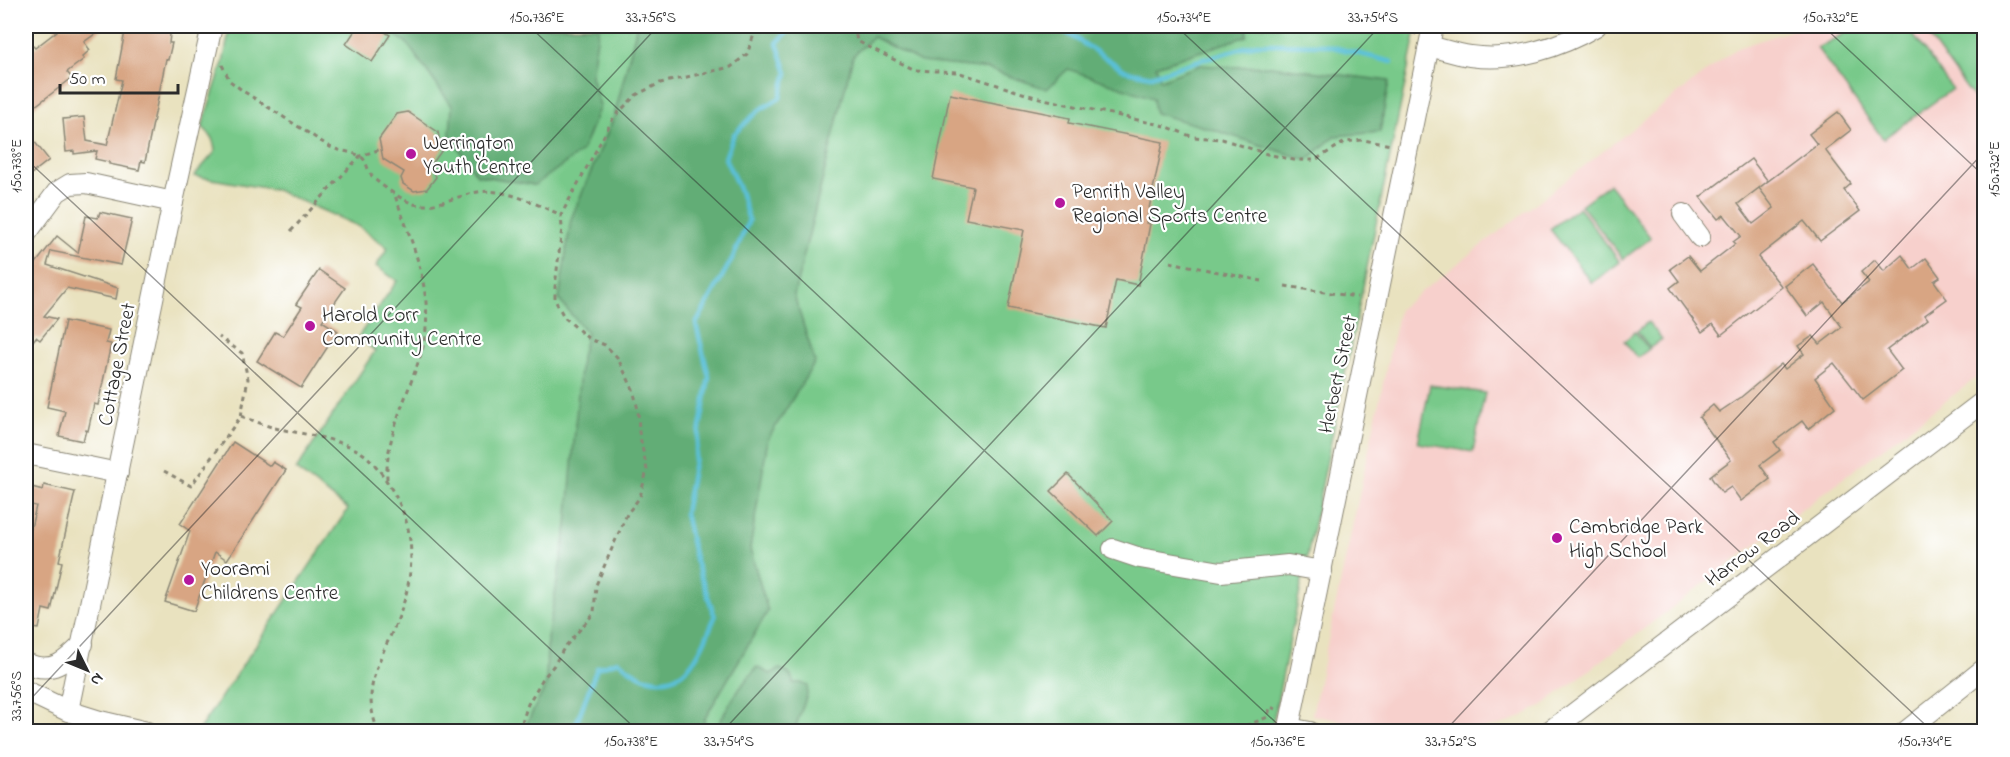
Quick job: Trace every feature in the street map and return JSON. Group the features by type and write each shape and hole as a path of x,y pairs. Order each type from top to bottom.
{"street":[{"name":"Cottage Street","path":"68,711 173,202 212,26"},
{"path":"1431,36 1475,56 1517,55 1561,44 1596,26"},
{"name":"Herbert Street","path":"1290,724 1431,36"},
{"path":"26,234 57,192 70,184 86,183 173,202"},
{"path":"1683,214 1700,237"},
{"name":"Harrow Road","path":"1548,732 1984,401"},
{"path":"26,454 118,473"},
{"path":"1113,549 1140,558 1221,572 1288,565 1322,571"},
{"path":"26,663 44,668 53,667 64,662 83,644"},
{"path":"1905,732 1984,669"},
{"path":"26,691 68,711 147,732"},
{"path":"1290,724 1310,732"}],"path":[{"path":"519,732 528,704 542,680 564,648 594,613 596,585 627,514 640,497 647,471 633,389 617,357 605,345 589,339 564,316 555,300 562,228 561,215 614,117 636,95 660,83 731,67 747,54 757,26"},
{"path":"854,26 857,41 915,70 957,72 1035,97 1165,126 1193,137 1222,139 1267,154 1294,160 1315,160 1345,142 1363,140 1408,148"},
{"path":"1389,26 1431,36"},
{"path":"208,45 222,49 221,59 230,81 330,147 360,156 364,159 372,177 412,203 423,205 490,191 527,200 561,215"},
{"path":"291,231 360,156 381,149"},
{"path":"387,481 386,470 392,435 422,348 426,310 422,275 394,193"},
{"path":"1170,262 1262,281"},
{"path":"1285,286 1357,297"},
{"path":"164,471 190,486 241,416 248,380 242,352 219,337"},
{"path":"241,416 273,427 322,438 366,456 387,481 407,519 411,572 400,612 378,663 370,699 373,720 379,732"},
{"path":"1240,732 1243,727 1268,717 1270,707 1290,724"}],"shaded area":[{"name":"Cambridge Park High School","path":"1805,26 1984,26 1984,372 1543,705 1511,722 1474,731 1395,732 1312,715 1399,309 1737,48"}],"green space":[{"path":"230,26 1417,26 1271,731 198,731 348,509 296,470 375,351 358,337 397,281 376,266 388,248 358,226 276,190 194,176 215,152 212,138 202,127 223,63"},
{"path":"380,26 599,26 591,76 600,106 582,151 535,185 477,175 450,136 452,106 406,42"},
{"path":"636,26 1247,26 1247,36 1156,66 1161,80 1200,65 1271,66 1389,81 1380,132 1335,136 1307,160 1155,113 1153,98 1068,69 1047,89 988,69 921,62 873,37 853,56 794,295 815,362 768,439 750,549 768,611 705,718 702,731 523,731 546,685 547,639 567,526 581,357 587,333 559,300 571,219 614,117"},
{"path":"1858,26 1907,26 1952,89 1883,139 1817,48"},
{"path":"1921,26 1984,26 1984,112"},
{"path":"1609,184 1651,238 1623,259 1581,205"},
{"path":"1579,207 1620,262 1592,283 1550,229"},
{"path":"1648,322 1662,339 1650,348 1637,331"},
{"path":"1635,332 1649,349 1637,358 1624,341"},
{"path":"1430,385 1485,393 1473,452 1418,443"},
{"path":"757,667 770,674 780,669 791,676 793,683 808,686 794,731 716,731 733,697"}],"building":[{"path":"54,26 106,26 84,42 90,50 82,57 84,59 67,72 72,78 26,113 26,52 57,31"},
{"path":"126,26 171,26 169,43 172,43 168,60 166,59 145,162 141,161 139,170 95,159 97,151 74,154 74,151 66,152 63,119 84,117 87,141 107,145 122,80 116,79"},
{"path":"358,26 376,26 390,35 372,62 346,44"},
{"name":"Penrith Valley Regional Sports Centre","path":"950,94 1070,118 1069,123 1163,142 1146,223 1150,224 1138,285 1116,280 1106,328 1008,308 1024,230 966,219 973,187 933,179"},
{"name":"Werrington Youth Centre","path":"408,112 438,132 440,142 445,146 432,164 436,177 427,189 414,191 403,184 401,178 404,172 383,159 379,139 397,114"},
{"path":"1838,112 1851,130 1825,150 1851,184 1844,190 1860,211 1820,241 1804,221 1758,257 1782,287 1721,335 1713,324 1702,332 1670,288 1679,281 1670,269 1688,256 1700,271 1735,244 1733,242 1741,236 1724,215 1718,219 1700,197 1751,159 1768,181 1738,204 1753,224 1774,208 1759,188 1817,144 1809,134"},
{"path":"26,131 49,160 26,178"},
{"path":"100,212 132,219 121,265 51,251 47,265 118,288 116,299 67,288 44,316 57,319 40,340 36,337 26,350 26,276 57,236 78,253 86,216 98,218"},
{"path":"1902,255 1912,269 1926,258 1940,277 1934,281 1947,299 1925,315 1928,319 1887,350 1902,370 1863,400 1834,363 1815,378 1835,407 1808,429 1802,421 1774,442 1780,450 1760,465 1770,479 1741,501 1731,487 1722,493 1710,476 1731,460 1699,417 1713,405 1719,412 1781,364 1785,369 1804,354 1798,346 1813,336 1820,344 1842,327 1824,302 1807,316 1785,286 1813,264 1842,302 1869,282 1861,272 1875,260 1884,271"},
{"name":"Harold Corr Community Centre","path":"319,270 345,288 322,321 338,331 301,388 257,361 275,332 283,336 302,307 296,304"},
{"path":"65,321 109,330 106,343 111,344 98,405 94,404 88,431 86,430 83,441 59,436 65,411 47,407"},
{"path":"233,442 270,466 273,462 286,470 227,560 215,552 194,611 165,602 190,531 180,524"},
{"path":"1068,474 1113,521 1098,536 1051,491"},
{"path":"44,485 75,492 59,561 62,562 51,611 43,609 39,629 26,627 26,544 36,506 26,504 26,499 28,486 43,490"}],"waterway":[{"path":"573,732 597,668 618,661 646,678 661,680 673,678 692,663 715,617 695,559 685,513 709,377 696,324 733,257 749,220 740,191 725,158 734,134 758,111 780,98 787,73 777,43 793,26"},
{"path":"1062,26 1064,31 1126,71 1151,76 1256,44 1325,45 1392,62"}],"place":[{"name":"Werrington Youth Centre","path":"411,154"},
{"name":"Penrith Valley Regional Sports Centre","path":"1060,203"},
{"name":"Harold Corr Community Centre","path":"310,326"},
{"name":"Cambridge Park High School","path":"1557,538"},
{"name":"Yoorami Childrens Centre","path":"189,580"}]}
